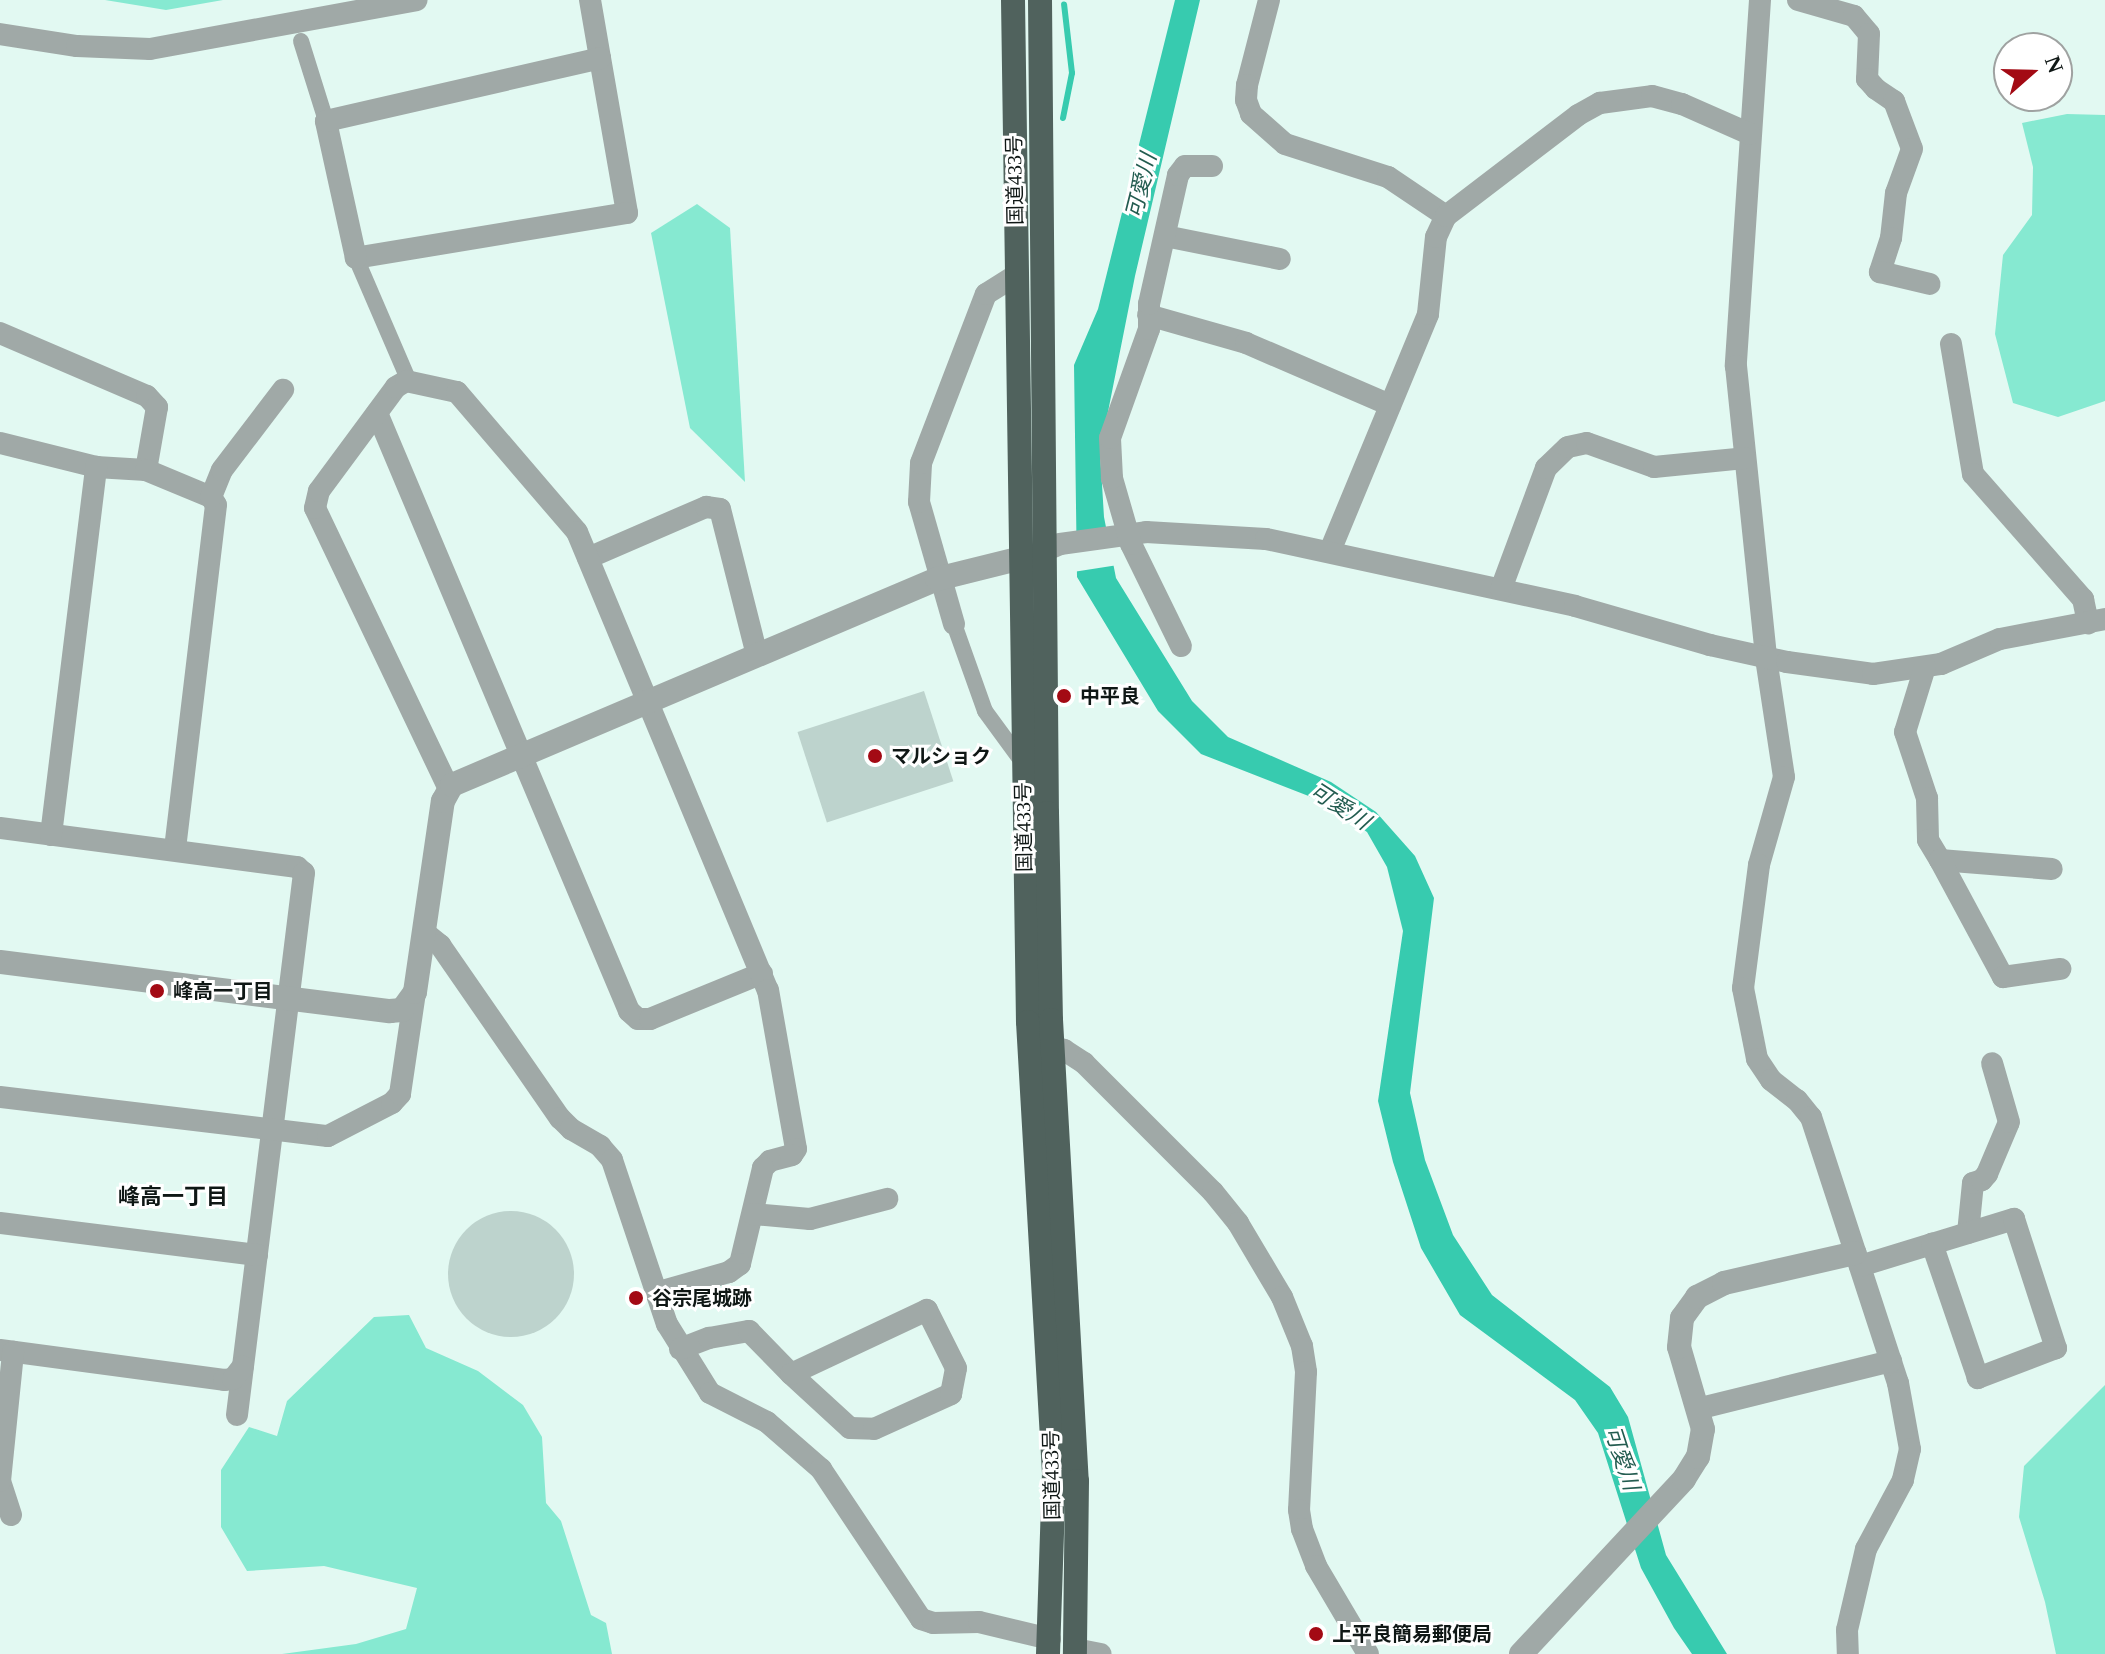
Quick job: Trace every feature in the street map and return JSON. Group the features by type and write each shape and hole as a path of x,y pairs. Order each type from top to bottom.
{"highway":[{"name":"国道433号","path":"1013,0 1016,275 1049,553 1023,763 1029,1041 1054,1473 1049,1646"},
{"name":"国道433号","path":"1040,0 1053,1046 1077,1481 1075,1652"}],"street":[{"path":"0,34 77,46 150,49 417,0"},
{"path":"356,258 627,213 590,0"},
{"path":"1269,0 1247,85 1251,114 1285,144 1388,177 1446,216"},
{"path":"1760,0 1736,366 1766,658 1784,777 1759,865 1743,988 1757,1059 1771,1080 1797,1100 1811,1117 1891,1361 1910,1449 1903,1480 1866,1549 1847,1630 1848,1654"},
{"path":"1798,0 1854,16 1869,34 1867,79 1894,101 1912,149 1896,193 1891,238 1880,272 1930,284"},
{"path":"301,41 326,121 356,258 409,381"},
{"path":"326,121 600,58"},
{"path":"1330,551 1428,314 1436,237 1446,216 1578,115 1600,103 1652,96 1682,104 1750,134"},
{"path":"1181,646 1124,542 1112,478 1110,438 1149,329 1148,315 1181,170 1191,165 1212,166"},
{"path":"1165,236 1280,259"},
{"path":"1016,275 986,294 921,463 919,502 939,578 985,711 1023,763"},
{"path":"1148,315 1246,343 1390,405"},
{"path":"0,333 147,396 157,407 146,470"},
{"path":"0,1097 272,1132 328,1136 396,1099 401,1089 443,801 449,789 460,779 939,578 1049,553 1181,532 1266,539 1501,589 1766,658 1873,674 1941,664 2000,639 2097,621 2083,599 1973,474 1951,344"},
{"path":"449,789 315,508 319,491 396,387 409,381 447,387 461,395 575,527 762,973 796,1143 792,1155 765,1165 743,1258 735,1269 656,1293"},
{"path":"175,850 217,514 211,497 222,470 283,390"},
{"path":"377,413 636,1027 762,973"},
{"path":"0,443 96,467 146,470 211,497"},
{"path":"1501,589 1546,468 1568,447 1587,443 1654,467 1745,458"},
{"path":"51,835 96,467"},
{"path":"588,558 706,507 720,509 757,655"},
{"path":"1925,667 1905,732 1927,798 1928,840 2003,977 2060,969"},
{"path":"0,828 297,867 304,873 237,1415"},
{"path":"1940,860 2052,869"},
{"path":"424,932 440,945 560,1118 571,1129 600,1146 612,1160 656,1293 680,1349 710,1393 767,1422 821,1469 921,1619 933,1623 979,1622 1049,1646"},
{"path":"0,962 390,1011 402,1010 415,992"},
{"path":"1029,1041 1053,1046 1084,1063 1223,1201 1282,1297 1298,1333 1306,1372 1299,1500 1302,1529 1316,1566 1368,1654"},
{"path":"1968,1233 1973,1183 1987,1174 2009,1122 1992,1063"},
{"path":"753,1214 810,1219 887,1199"},
{"path":"1521,1654 1684,1479 1701,1446 1703,1429 1679,1347 1682,1318 1697,1297 1724,1283 1932,1244 2014,1219 2056,1348 1978,1378 1932,1244"},
{"path":"0,1223 257,1255"},
{"path":"680,1349 709,1338 749,1331 791,1374 850,1428 874,1429 951,1394 956,1368 927,1310 791,1374"},
{"path":"11,1515 0,1481 7,1351 224,1380 233,1379 243,1366"},
{"path":"1697,1409 1891,1361"},
{"path":"1075,1652 1101,1654"}],"shaded area":[{"path":"105,0 223,0 166,10"},
{"path":"2067,114 2105,115 2105,401 2058,417 2013,403 1995,334 2003,255 2032,215 2033,167 2022,123"},
{"path":"697,204 730,228 745,482 690,428 651,233"},
{"path":"409,1315 426,1348 478,1371 523,1405 542,1437 546,1503 561,1521 591,1615 606,1623 612,1654 282,1654 356,1644 406,1629 417,1588 324,1566 247,1571 221,1527 221,1470 249,1427 277,1436 287,1401 374,1317"},
{"path":"2105,1385 2105,1654 2056,1654 2045,1602 2019,1517 2024,1466"}],"water":[{"name":"可愛川","path":"1175,0 1200,0 1135,276 1100,452 1104,517 1116,578 1192,701 1228,737 1331,782 1376,812 1415,856 1434,898 1410,1093 1425,1160 1453,1235 1492,1295 1610,1387 1628,1417 1666,1555 1727,1654 1692,1654 1674,1628 1641,1568 1598,1433 1575,1400 1460,1315 1421,1248 1393,1162 1378,1101 1403,931 1387,867 1367,832 1324,802 1201,754 1158,711 1077,577 1074,365 1098,309"}],"pier":[{"path":"1114,544 1118,565 1073,572 1073,549"}],"building":[{"name":"マルショク","path":"924,691 953,781 827,822 798,732"},
{"path":"511,1211 535,1215 556,1229 570,1250 574,1274 570,1298 556,1319 535,1333 511,1337 487,1333 466,1319 452,1298 448,1274 452,1250 466,1229 487,1215"}],"waterway":[{"path":"1063,118 1072,73 1064,4"}],"place":[{"name":"中平良","path":"1064,696"},
{"name":"マルショク","path":"875,756"},
{"name":"峰高一丁目","path":"157,991"},
{"name":"谷宗尾城跡","path":"636,1298"},
{"name":"上平良簡易郵便局","path":"1316,1634"}],"district":[{"name":"峰高一丁目","path":"173,1197"}]}
